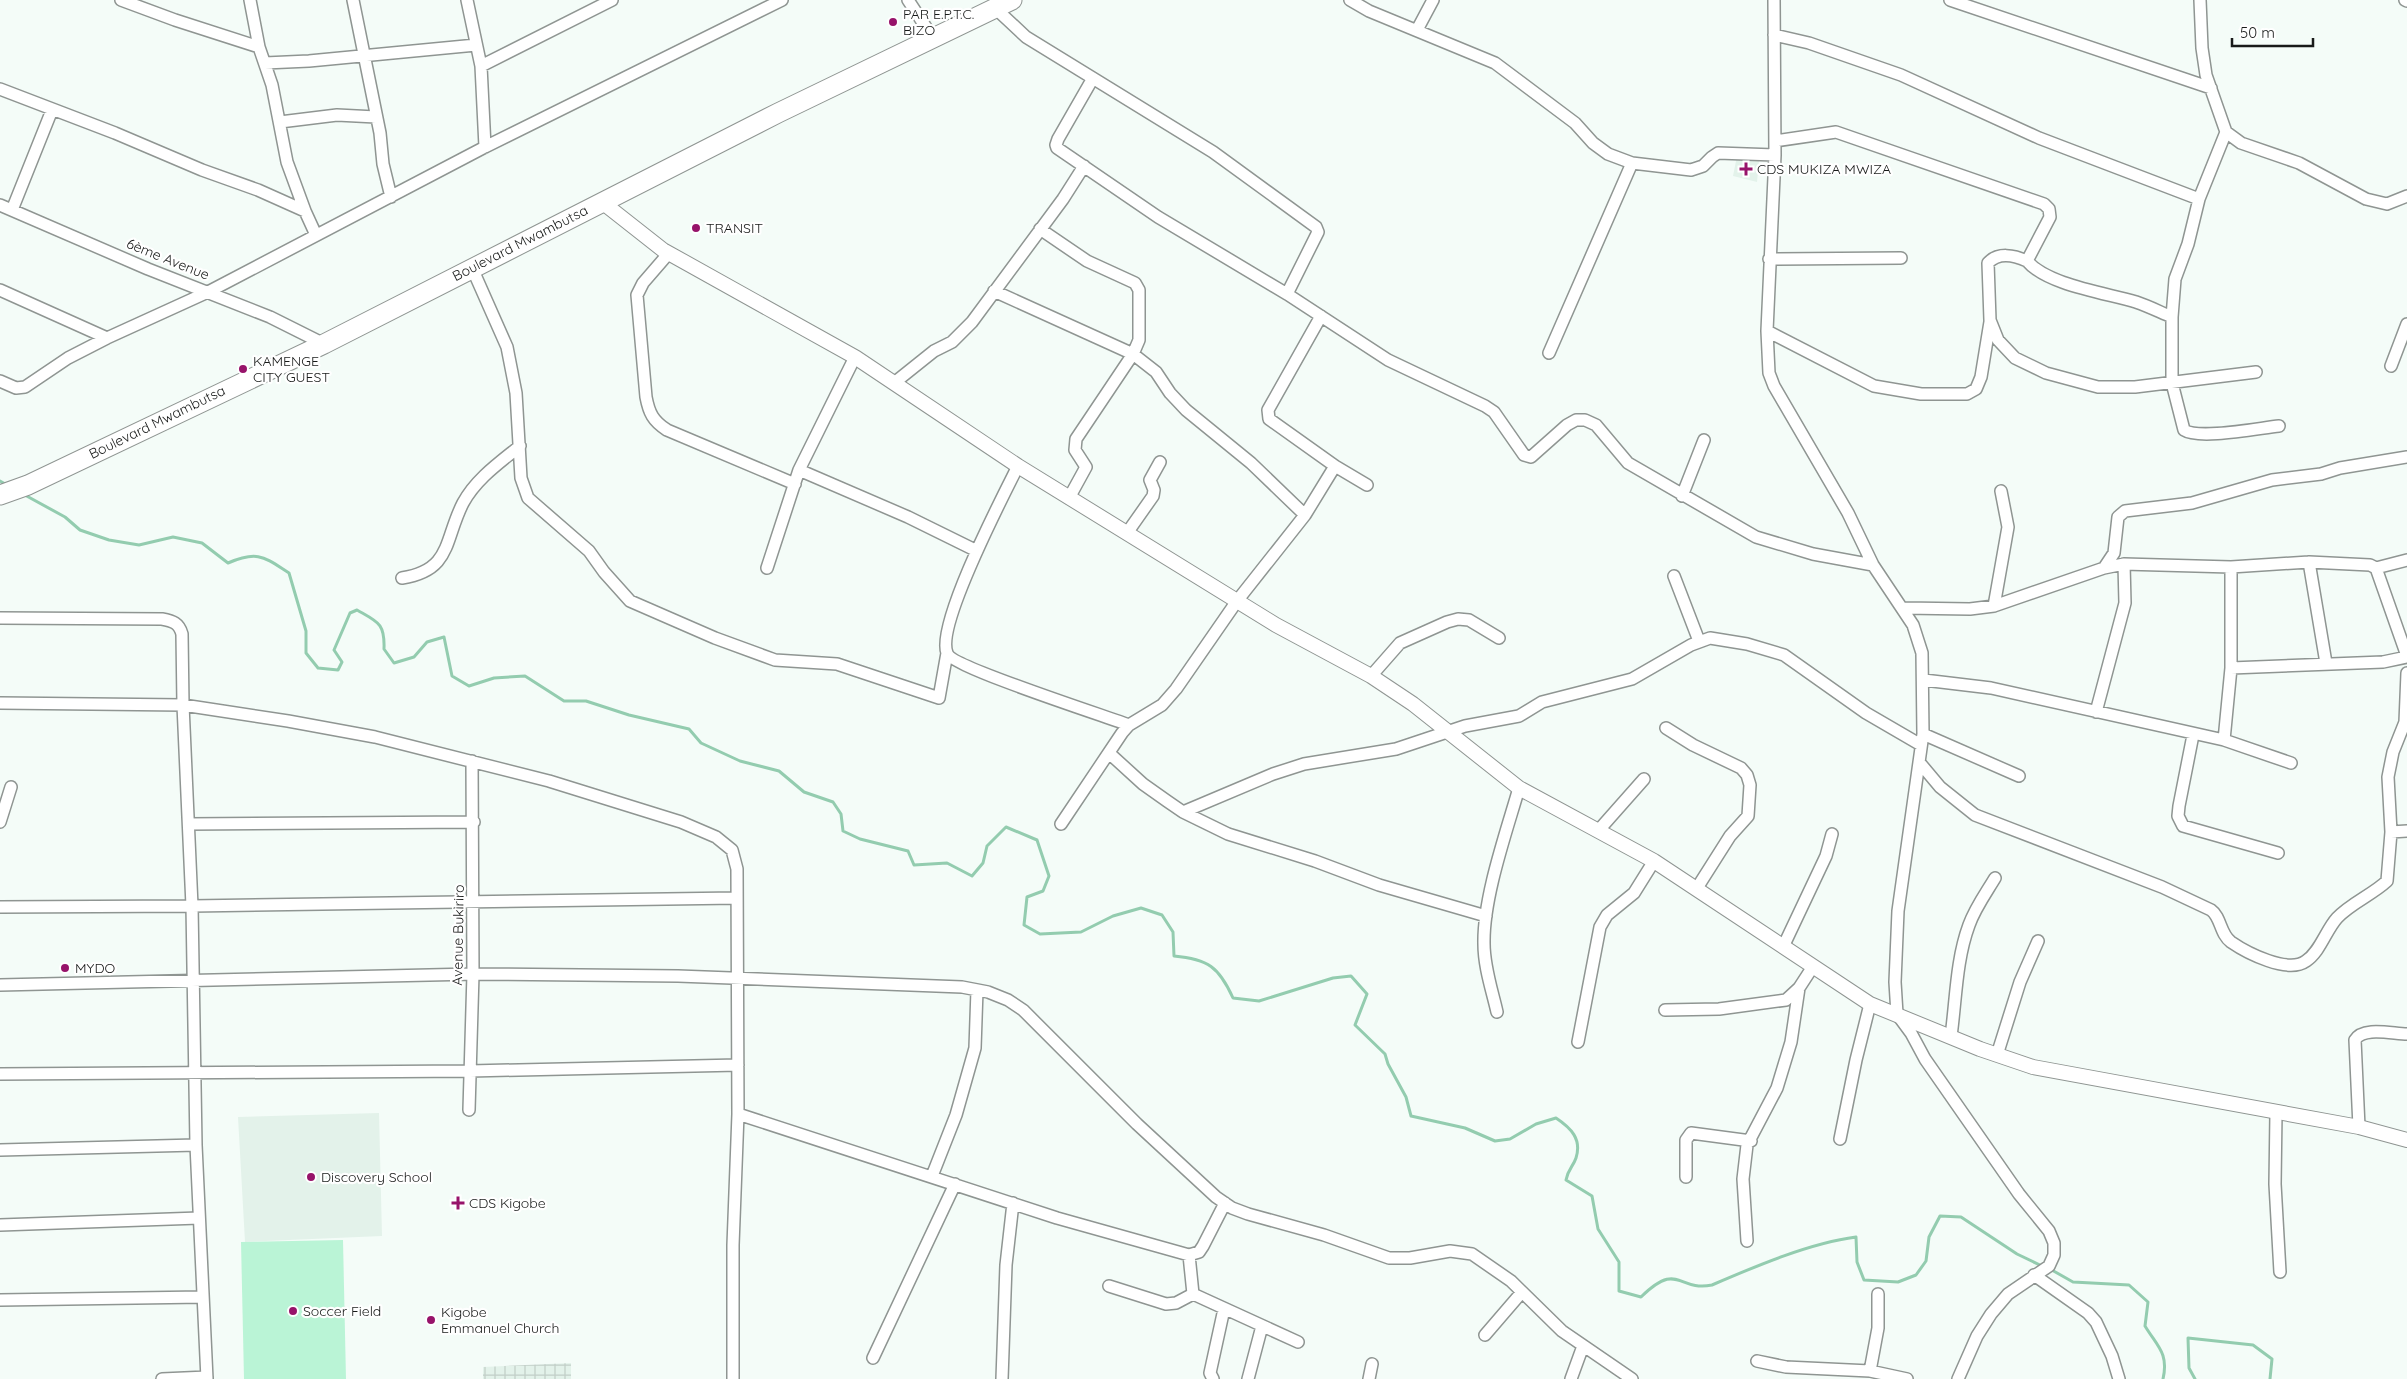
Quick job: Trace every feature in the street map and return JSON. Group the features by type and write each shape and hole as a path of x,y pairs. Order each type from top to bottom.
{"highway":[{"name":"Boulevard Mwambutsa","path":"0,495 28,485 324,344 602,202 1003,4"},
{"name":"Boulevard Mwambutsa","path":"0,505 28,485"}],"street":[{"path":"121,0 174,20 259,47"},
{"path":"250,0 259,47 280,122 287,162 316,235"},
{"path":"353,0 376,117 383,164 392,197"},
{"path":"468,0 476,45 482,66 485,147"},
{"path":"482,66 612,0"},
{"path":"0,381 16,388 25,387 68,358 107,338 208,292 485,147 782,0"},
{"path":"908,0 934,38"},
{"path":"1350,0 1369,11 1495,63 1576,123 1594,143 1608,154 1632,163 1691,170 1704,166 1712,156 1718,153 1775,155"},
{"path":"1417,30 1433,0"},
{"path":"1774,0 1775,155 1767,331 1769,372 1774,386 1848,513 1874,565 1904,608 1913,625 1922,654 1924,680 1922,739 1898,911 1895,982 1897,1014 1911,1033 1924,1060 2019,1194 2049,1231 2054,1242 2054,1255 2049,1266 2008,1294 1991,1314 1977,1336 1958,1379"},
{"path":"1950,0 2211,88"},
{"path":"2200,0 2202,48 2206,75 2226,132 2241,143 2299,163 2366,199 2387,204 2407,196"},
{"path":"1003,4 1026,37 1213,152 1318,229 1287,294"},
{"path":"1774,35 1809,44 1901,75 2039,138 2199,199"},
{"path":"265,63 309,61 476,45"},
{"path":"1093,78 1056,144 1057,148 1158,218 1287,294 1388,360 1485,406 1494,412 1524,455 1531,457 1567,425 1576,420 1585,420 1596,425 1628,463 1682,496 1756,537 1813,554 1874,565"},
{"path":"0,89 202,170 258,190 305,211"},
{"path":"12,210 52,110"},
{"path":"280,122 337,115 376,117"},
{"path":"1775,141 1836,132 2044,204 2049,208 2050,217 2027,261"},
{"path":"2226,132 2199,199 2188,244 2175,279 2172,317 2172,383 2182,427 2188,433 2202,435 2279,426"},
{"path":"1549,353 1632,163"},
{"path":"894,382 934,351 952,342 972,322 1063,199 1084,166"},
{"path":"602,202 669,253 855,357 1018,466 1237,602 1371,676 1449,731 1518,788 1654,861 1697,888 1812,968 1870,1004 1998,1055 2051,1071 2359,1127 2407,1140"},
{"name":"6ème Avenue","path":"0,205 148,269 270,317 324,344"},
{"path":"1040,229 1087,261 1138,286 1139,340 1133,354 1076,439 1075,450 1086,467 1069,498"},
{"path":"669,253 643,284 637,295 649,412 656,422 667,430 795,484"},
{"path":"1767,331 1874,386 1921,394 1966,394 1976,389 1981,377 1990,320 1988,264 1992,258 2004,255 2017,256 2027,261 2035,270 2096,293 2136,302 2172,317"},
{"path":"1769,259 1901,258"},
{"path":"472,268 507,347 516,393 521,478 528,498 589,551 604,572 630,601 715,638 775,660 837,664 939,698 951,620 975,550 1018,466"},
{"path":"0,290 107,338"},
{"path":"994,291 1133,354 1156,372 1170,394 1186,410 1251,463 1305,514"},
{"path":"1321,316 1268,410 1267,415 1269,419 1335,466 1367,485"},
{"path":"1990,320 1998,340 2014,358 2046,372 2098,387 2143,387 2256,372"},
{"path":"2391,366 2407,324"},
{"path":"766,568 799,470 855,357"},
{"path":"1682,496 1704,440"},
{"path":"402,578 427,572 438,561 448,542 463,504 474,488 486,473 520,446"},
{"path":"2104,568 2114,553 2118,517 2125,511 2192,503 2272,480 2321,474 2340,468 2407,457"},
{"path":"1127,533 1153,496 1154,490 1150,480 1160,462"},
{"path":"1062,824 1129,725 1162,705 1176,689 1237,602 1305,514 1335,466"},
{"path":"799,470 908,517 975,550"},
{"path":"1994,606 2008,527 2001,491"},
{"path":"1904,608 1970,609 1994,606 2104,568 2124,564 2231,567 2309,562 2370,565 2376,568 2407,560"},
{"path":"2309,562 2326,663"},
{"path":"2096,712 2125,603 2124,564"},
{"path":"2224,740 2231,668 2231,567"},
{"path":"2231,668 2383,662 2407,657 2376,568"},
{"path":"1674,576 1699,641"},
{"path":"0,618 173,621 180,626 182,634 183,705 192,906 196,1145 206,1378 162,1379"},
{"path":"1371,676 1400,643 1415,635 1452,621 1469,620 1499,638"},
{"path":"1183,812 1273,774 1304,764 1396,749 1449,731 1519,716 1542,702 1632,678 1699,641 1710,638 1784,654 1866,713 1922,739 2019,776"},
{"path":"947,654 953,660 986,674 1129,725"},
{"path":"1919,762 1940,787 1975,815 2162,887 2211,910 2215,912 2224,936 2231,942 2259,957 2284,965 2294,966 2306,962 2338,917 2387,881 2391,832 2388,776 2392,752 2404,722 2407,673"},
{"path":"1924,680 1972,685 2224,740 2291,763"},
{"path":"0,703 183,705 375,737 549,781 681,822 716,837 732,850 736,869 738,1065 733,1245 733,1379"},
{"path":"1666,728 1693,745 1741,768 1748,776 1750,785 1748,816 1730,836 1697,888"},
{"path":"2193,734 2179,806 2178,816 2183,826 2278,853"},
{"path":"1109,753 1143,784 1183,812 1228,834 1379,885 1486,916"},
{"name":"Avenue Bukiriro","path":"469,1110 473,974 474,822 472,761"},
{"path":"1598,831 1644,779"},
{"path":"0,822 11,787"},
{"path":"1497,1012 1485,956 1486,916 1518,788"},
{"path":"189,824 474,822"},
{"path":"2391,832 2407,831"},
{"path":"1783,947 1826,856 1832,834"},
{"path":"1578,1042 1600,927 1608,915 1634,893 1654,861"},
{"path":"1952,1036 1960,962 1966,935 1973,915 1995,878"},
{"path":"0,907 736,898"},
{"path":"1998,1055 2020,982 2038,941"},
{"path":"1665,1010 1719,1009 1786,1000 1799,988 1812,968"},
{"path":"0,985 193,979 473,974 678,976 934,985 988,992 1008,1000 1023,1010 1137,1124 1225,1203 1248,1214 1324,1235 1389,1258 1410,1258 1450,1251 1472,1254 1505,1276 1557,1327 1632,1379"},
{"path":"1747,1241 1743,1179 1747,1145 1751,1141 1777,1088 1791,1042 1799,988"},
{"path":"932,1176 956,1115 975,1048 977,990"},
{"path":"1840,1139 1856,1060 1870,1004"},
{"path":"2359,1127 2355,1040 2359,1035 2366,1033 2407,1034"},
{"path":"0,1074 470,1070 738,1065"},
{"path":"2276,1113 2275,1184 2280,1272"},
{"path":"738,1114 1057,1218 1189,1254 1199,1252 1204,1246 1225,1203"},
{"path":"1686,1177 1686,1140 1691,1134 1751,1141"},
{"path":"0,1150 196,1145"},
{"path":"873,1358 955,1184"},
{"path":"1002,1379 1006,1265 1013,1203"},
{"path":"0,1225 200,1218"},
{"path":"1189,1254 1193,1294"},
{"path":"2034,1275 2088,1313 2096,1322 2112,1356 2119,1379"},
{"path":"1108,1286 1166,1304 1176,1303 1193,1294"},
{"path":"1485,1335 1522,1292"},
{"path":"1193,1294 1224,1310 1298,1342"},
{"path":"1870,1371 1878,1328 1878,1294"},
{"path":"0,1300 204,1297"},
{"path":"1213,1379 1210,1374 1224,1310"},
{"path":"1248,1379 1262,1326"},
{"path":"1571,1379 1583,1346"},
{"path":"1757,1362 1786,1367 1870,1371 1907,1379"},
{"path":"1369,1379 1372,1364"}],"shaded area":[{"name":"CDS MUKIZA MWIZA","path":"1737,156 1759,161 1757,182 1733,176"},
{"name":"Discovery School","path":"379,1113 382,1236 245,1242 238,1117"},
{"path":"571,1363 571,1379 483,1379 483,1367"}],"green space":[{"name":"Soccer Field","path":"343,1240 346,1379 244,1379 241,1242"}],"waterway":[{"path":"0,481 7,485"},
{"path":"23,494 65,517 80,530 109,540 139,545 173,537 202,543 228,563 254,556 267,559 289,573 306,631 306,653 318,668 338,670 342,662 334,650 350,613 357,610 379,624 383,634 384,649 394,663 414,657 427,642 444,637 452,676 469,686 494,678 525,676 564,701 586,701 629,715 689,729 701,743 740,761 779,771 804,792 833,802 841,814 843,831 860,839 908,851 914,865 947,863 972,876 983,863 987,846 1006,827 1037,840 1049,876 1043,891 1027,897 1024,925 1040,934 1081,932 1113,916 1141,908 1162,915 1173,932 1174,956 1196,959 1211,966 1223,979 1233,998 1259,1001 1333,978 1351,976 1367,994 1355,1025 1385,1054 1388,1064 1406,1097 1411,1116 1465,1128 1495,1141 1510,1139 1536,1124 1556,1118 1571,1130 1578,1145 1575,1161 1566,1180 1592,1196 1598,1229 1619,1262 1619,1291 1641,1297 1663,1280 1671,1279 1691,1285 1712,1285 1802,1250 1820,1244 1856,1237 1857,1262 1864,1280 1898,1282 1916,1275 1926,1261 1929,1237 1940,1216 1961,1217 2017,1254 2044,1267"},
{"path":"2050,1269 2073,1282 2129,1285 2148,1302 2145,1326 2161,1350 2164,1363 2163,1379"},
{"path":"2195,1379 2189,1368 2188,1338 2253,1345 2272,1359 2270,1379"}],"place":[{"name":"PAR E.P.T.C. BIZO","path":"893,22"},
{"name":"CDS MUKIZA MWIZA","path":"1746,169"},
{"name":"TRANSIT","path":"696,228"},
{"name":"KAMENGE CITY GUEST","path":"243,369"},
{"name":"MYDO","path":"65,968"},
{"name":"Discovery School","path":"311,1177"},
{"name":"CDS Kigobe","path":"458,1203"},
{"name":"Soccer Field","path":"293,1311"},
{"name":"Kigobe Emmanuel Church","path":"431,1320"}]}
